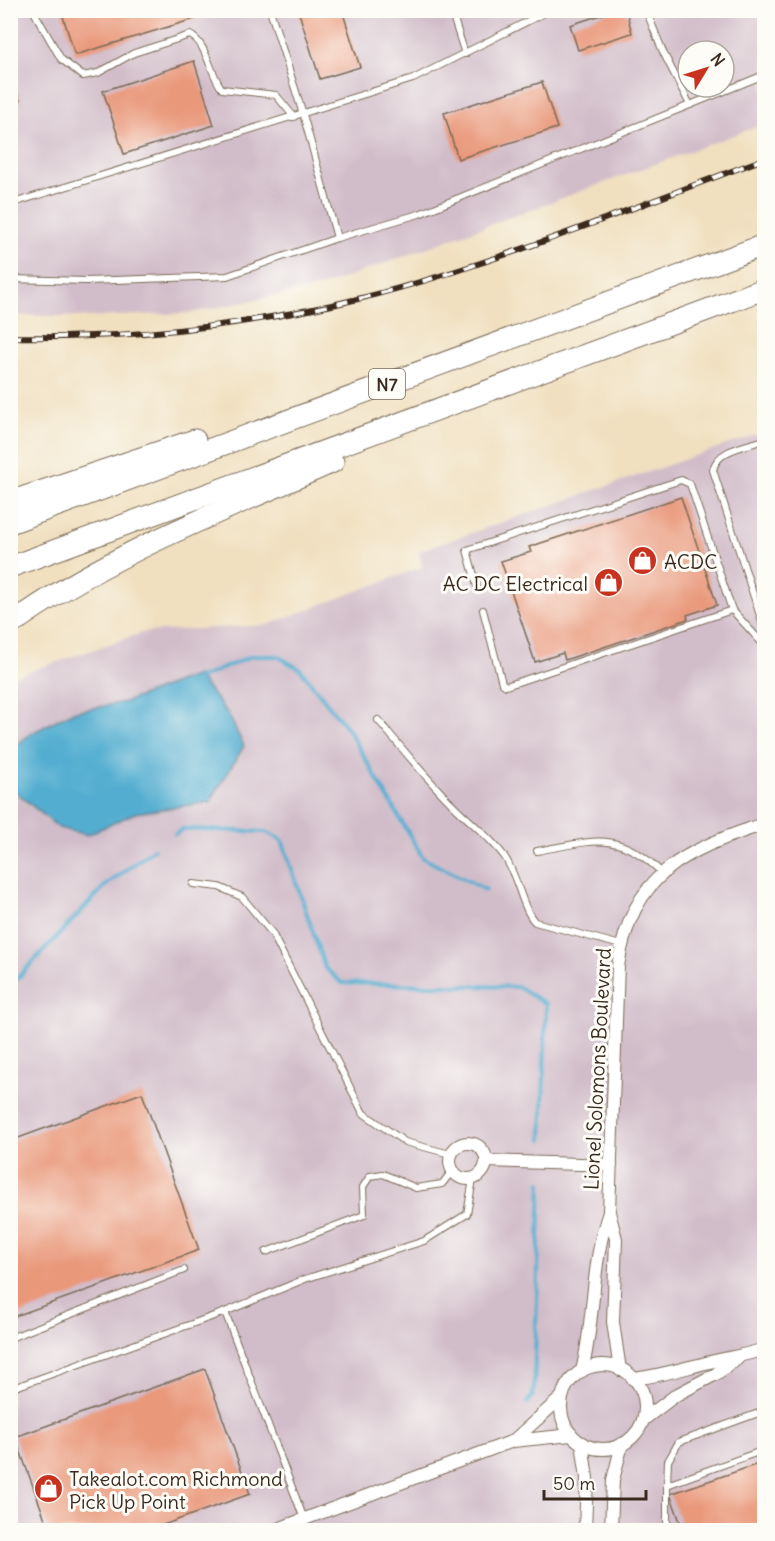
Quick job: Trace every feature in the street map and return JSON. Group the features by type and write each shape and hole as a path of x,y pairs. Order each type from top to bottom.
{"highway":[{"name":"N7","path":"10,523 765,245"},
{"name":"N7","path":"10,567 765,289"},
{"path":"10,502 622,297"},
{"path":"10,625 61,591 114,561 463,400"}],"street":[{"name":"Lionel Solomons Boulevard","path":"620,1370 613,1322 616,1239 609,1212 618,966 621,945 632,913 662,873 699,848 765,824"},
{"path":"462,1143 474,1143 483,1150 486,1161 482,1172 473,1179 461,1178 452,1171 450,1154 462,1143"},
{"path":"486,1161 610,1165"},
{"name":"Lionel Solomons Boulevard","path":"582,1371 590,1339 600,1236 609,1212"},
{"path":"633,1379 664,1375 712,1361 738,1358 765,1349"},
{"path":"562,1397 564,1424 571,1435 594,1448 608,1449 622,1444 633,1436 643,1420 676,1395 716,1374 738,1358"},
{"path":"513,1441 562,1397 567,1385 582,1371 600,1365 620,1370 633,1379 643,1395 643,1420"},
{"path":"275,1530 513,1441 571,1435"},
{"path":"582,1443 587,1478 585,1530"},
{"path":"611,1530 613,1480 622,1444"}],"lane":[{"path":"33,10 61,58 83,76 98,73 134,53 190,34 199,42 213,76 222,89 276,95 294,117"},
{"path":"270,10 303,114 337,238"},
{"path":"451,10 465,54"},
{"path":"10,204 413,79 550,10"},
{"path":"646,10 663,52 690,105"},
{"path":"10,279 87,281 227,276 337,238 419,214 765,75"},
{"path":"765,440 722,454 715,462 713,470 765,627"},
{"path":"477,586 467,550 681,480 690,484 732,609 765,645"},
{"path":"483,610 502,684 506,686 732,609"},
{"path":"378,720 454,806 488,837 504,856 516,875 525,906 535,922 621,945"},
{"path":"537,850 581,843 621,844 640,853 662,873"},
{"path":"193,884 219,887 242,897 272,933 363,1113 405,1142 450,1154"},
{"path":"266,1252 364,1215 363,1187 370,1176 382,1174 416,1188 442,1184 452,1171"},
{"path":"10,1389 225,1312 305,1279 424,1241 467,1214 473,1179"},
{"path":"10,1338 184,1270"},
{"path":"225,1312 304,1520"},
{"path":"667,1530 668,1461 679,1442 765,1411"},
{"path":"667,1485 765,1450"}],"shaded area":[{"path":"11,11 764,11 764,124 320,287 190,313 91,317 11,315"},
{"path":"764,432 764,1530 11,1530 10,678 145,632 267,625 422,567 419,551"}],"water":[{"path":"197,675 228,714 244,746 210,802 135,813 87,835 59,828 11,788 11,749 32,733 72,712 125,702"}],"building":[{"path":"61,10 221,10 221,11 75,55"},
{"path":"298,10 342,10 360,67 320,79"},
{"path":"616,10 626,10 632,33 578,50 570,25"},
{"path":"194,61 214,125 124,154 103,91"},
{"path":"10,73 20,101 10,104"},
{"path":"542,82 557,128 458,159 444,113"},
{"name":"AC DC Electrical","path":"681,497 717,605 687,615 688,619 565,660 563,653 535,662 501,561 531,552 529,547"},
{"path":"142,1093 199,1250 10,1318 10,1141"},
{"path":"205,1369 250,1494 149,1530 49,1530 15,1437"},
{"path":"764,1462 764,1530 683,1530 670,1494"}],"waterway":[{"path":"200,678 252,656 277,656 300,669 349,731 423,858 486,890"},
{"path":"175,834 183,829 266,832 282,840 325,968 342,983 518,987 546,1004 542,1140"},
{"path":"10,986 105,886 154,849"},
{"path":"527,1403 533,1395 534,1385 541,1182"}],"railway":[{"path":"10,337 100,336 190,329 278,316 366,297 517,251 764,159"}],"place":[{"name":"ACDC","path":"643,561"},
{"name":"AC DC Electrical","path":"609,583"},
{"name":"Takealot.com Richmond Pick Up Point","path":"48,1489"}]}
